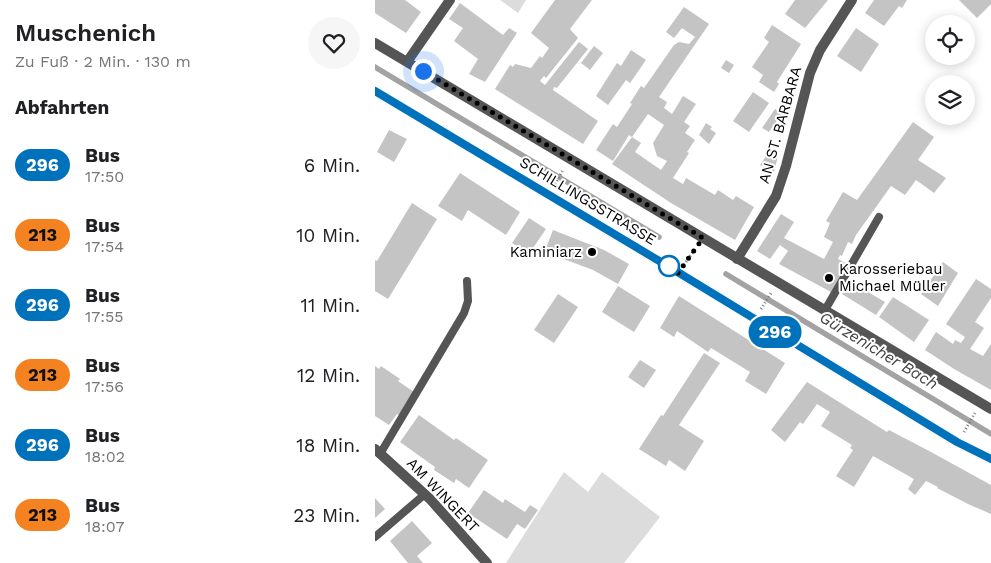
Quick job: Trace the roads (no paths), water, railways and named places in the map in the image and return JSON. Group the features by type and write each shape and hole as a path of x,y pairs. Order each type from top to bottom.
{"main road":[{"name":"SCHILLINGSSTRASSE","path":"375,92 957,442 991,459"}],"street":[{"path":"407,62 450,0"},
{"name":"AN ST. BARBARA","path":"737,259 776,196 787,166 809,73 819,50 851,0"},
{"name":"SCHILLINGSSTRASSE","path":"375,42 991,409"},
{"name":"AM WINGERT","path":"378,452 425,494 487,563"}],"lane":[{"path":"825,310 879,217"},
{"path":"378,452 464,313 468,301 467,281"},
{"path":"375,537 425,494"}],"waterway":[{"name":"Gürzenicher Bach","path":"375,67 659,237"},
{"name":"Gürzenicher Bach","path":"726,274 991,434"}],"place":[{"name":"Kaminiarz","path":"592,252"},
{"name":"Karosseriebau Michael Müller","path":"829,278"}]}
